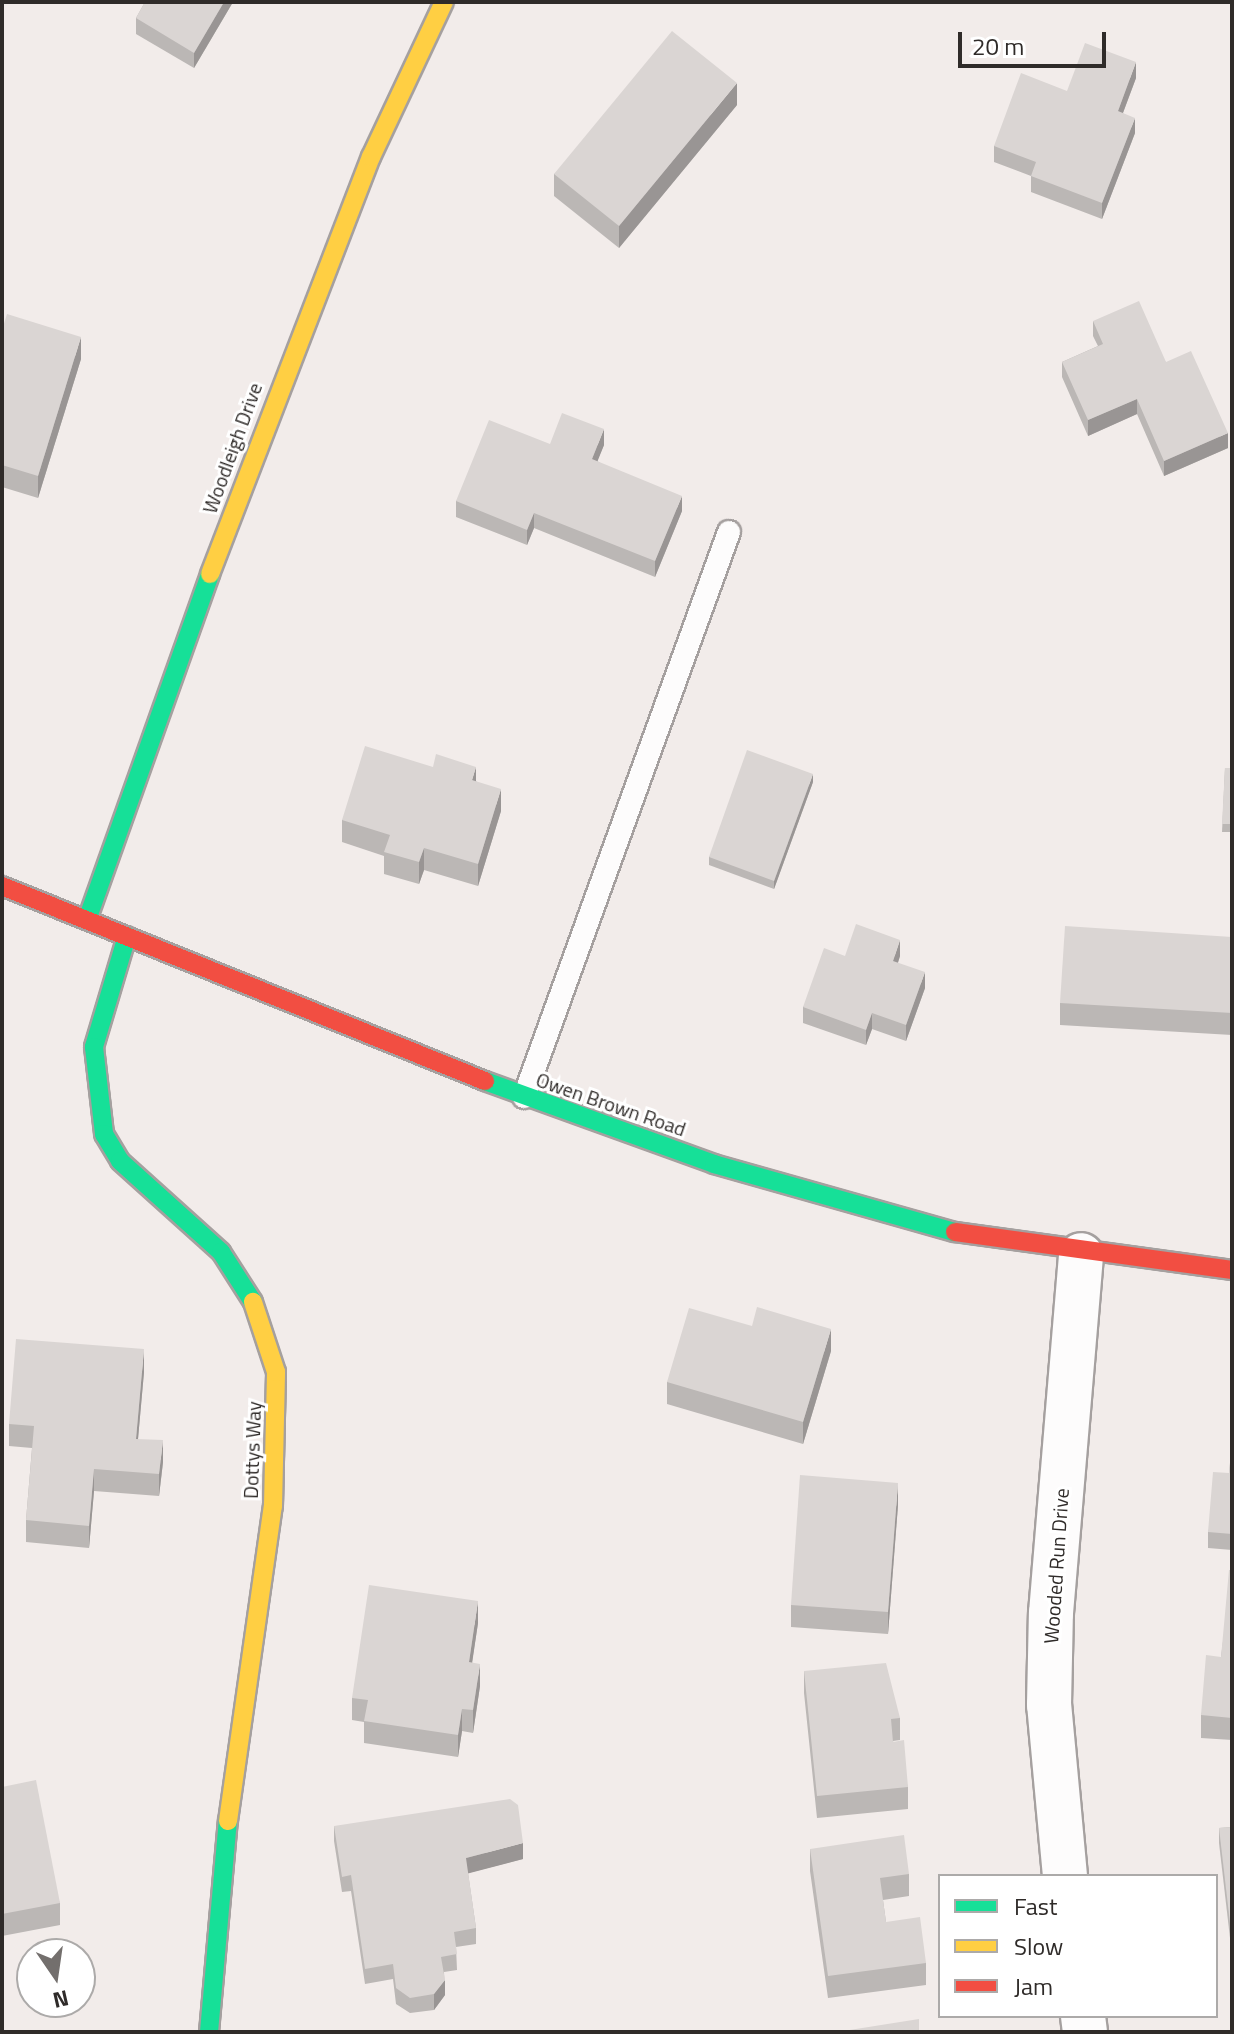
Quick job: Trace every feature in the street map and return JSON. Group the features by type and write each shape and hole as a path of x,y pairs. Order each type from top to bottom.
{"street":[{"name":"Woodleigh Drive","path":"87,920 263,425 371,157 444,2"},
{"name":"Owen Brown Road","path":"2,886 524,1097 855,1208 1081,1255 1232,1270"},
{"name":"Dottys Way","path":"127,936 94,1047 104,1134 120,1161 211,1242 250,1291 276,1372 273,1506 213,1926 209,2032"},
{"name":"Wooded Run Drive","path":"1065,1874 1049,1705 1051,1613 1081,1255"}],"lane":[{"path":"524,1097 729,532"}],"building":[{"path":"145,2 224,2 194,53 136,18"},
{"path":"672,31 737,83 619,226 554,174"},
{"path":"1085,43 1136,62 1118,111 1135,118 1102,203 1031,176 1036,162 994,146 1021,73 1067,91"},
{"path":"1139,301 1166,362 1191,351 1228,433 1164,461 1137,399 1088,420 1062,362 1103,344 1093,321"},
{"path":"7,314 81,337 38,476 2,465 2,330"},
{"path":"562,413 604,429 592,459 682,496 655,561 534,513 527,530 456,501 489,420 550,444"},
{"path":"365,746 433,767 436,754 476,767 472,780 501,789 478,864 424,848 419,862 384,852 390,835 342,820"},
{"path":"747,750 813,774 774,881 709,857"},
{"path":"1225,768 1232,768 1232,824 1222,824"},
{"path":"856,924 900,940 893,961 925,972 906,1025 872,1013 866,1030 803,1007 824,948 845,956"},
{"path":"1065,926 1232,937 1232,1013 1060,1003"},
{"path":"757,1307 831,1329 803,1422 667,1382 689,1308 752,1326"},
{"path":"16,1339 144,1349 136,1439 163,1440 159,1474 94,1469 89,1526 26,1520 34,1426 9,1424"},
{"path":"1232,1443 1232,1534 1208,1532 1213,1472 1229,1473"},
{"path":"800,1475 898,1483 888,1612 791,1605"},
{"path":"1229,1570 1232,1570 1232,1718 1201,1715 1206,1655 1221,1657"},
{"path":"369,1585 478,1601 469,1662 480,1664 473,1710 462,1709 458,1735 364,1721 368,1700 352,1698"},
{"path":"886,1663 900,1718 891,1719 893,1742 904,1740 908,1787 817,1796 804,1671"},
{"path":"36,1780 60,1903 2,1914 2,1787"},
{"path":"510,1799 518,1805 523,1843 466,1858 476,1928 454,1932 457,1954 441,1957 445,1980 434,1994 410,1998 396,1988 393,1964 365,1969 351,1875 342,1877 334,1826"},
{"path":"1232,1827 1232,1923 1230,1923 1219,1828"},
{"path":"904,1835 909,1874 880,1878 886,1922 920,1917 926,1963 828,1976 810,1849"},
{"path":"919,2019 919,2032 837,2032"}],"traffic: fast":[{"path":"87,920 210,574"},
{"path":"127,936 94,1047 104,1134 120,1161 221,1252 253,1302"},
{"path":"485,1081 714,1164 955,1232"},
{"path":"209,2032 228,1821"}],"traffic: slow":[{"path":"210,574 371,157 444,2"},
{"path":"228,1821 273,1506 276,1372 253,1302"}],"traffic: jam":[{"path":"2,886 485,1081"},
{"path":"955,1232 1232,1270"}]}
